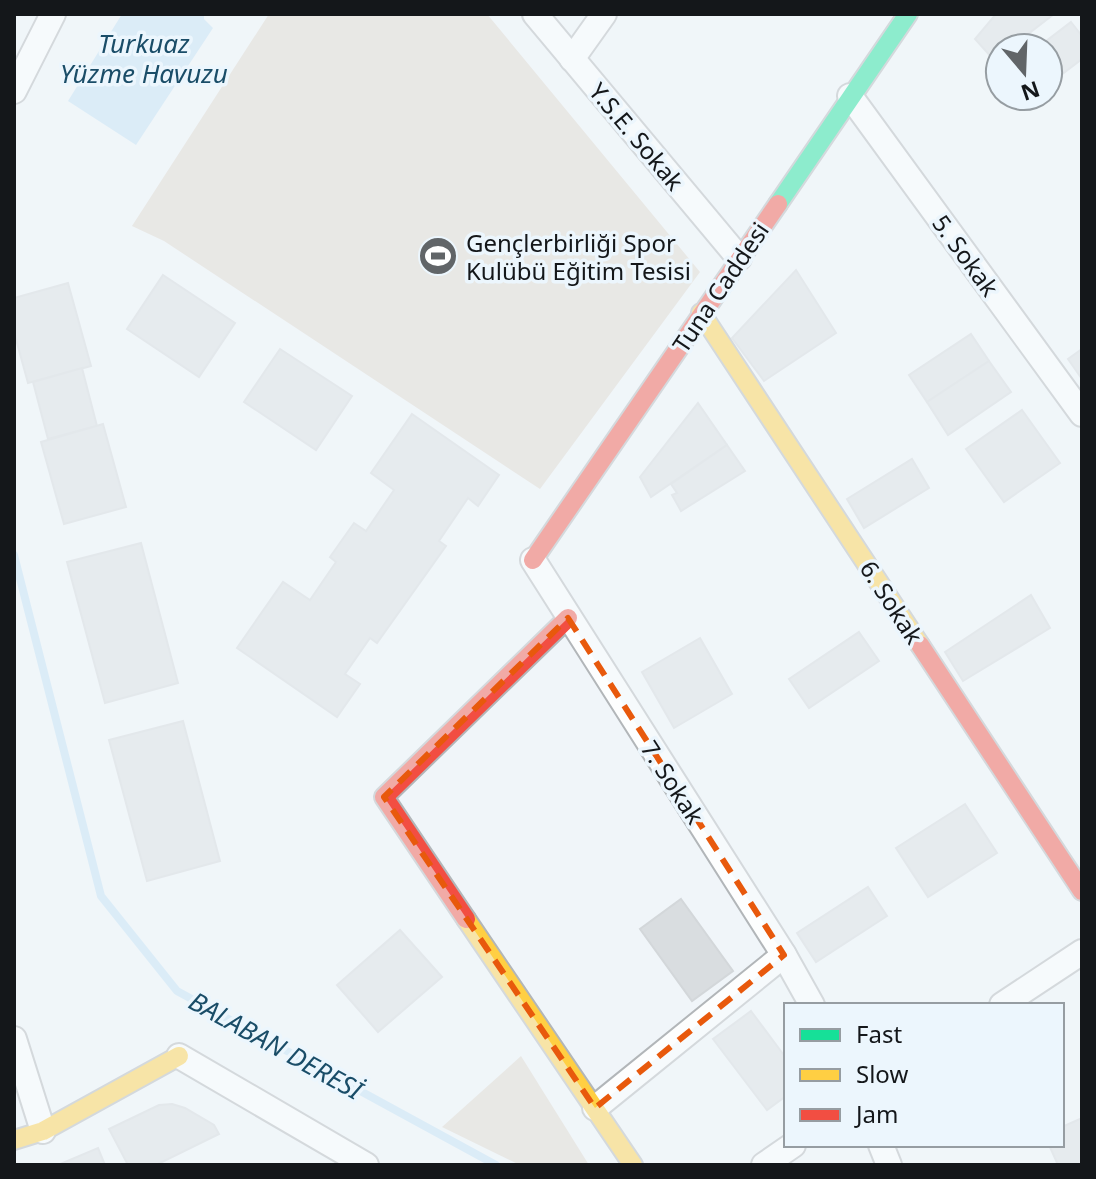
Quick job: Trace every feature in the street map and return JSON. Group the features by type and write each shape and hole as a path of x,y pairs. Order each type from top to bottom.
{"street":[{"path":"14,91 53,14"},
{"name":"Y.S.E. Sokak","path":"535,14 739,258"},
{"path":"572,59 604,14"},
{"name":"Tuna Caddesi","path":"533,560 908,14"},
{"name":"5. Sokak","path":"850,96 1082,414"},
{"name":"6. Sokak","path":"701,313 1082,891"},
{"name":"7. Sokak","path":"533,560 784,955 811,1003"},
{"path":"568,618 384,797 633,1165"},
{"path":"1005,1003 1082,952"},
{"path":"595,1108 784,955"},
{"path":"14,1039 43,1131"},
{"path":"14,1140 43,1131 179,1056 355,1163"},
{"path":"764,1165 790,1147"}],"highlighted area":[{"path":"568,618 784,955 595,1108 384,797"}],"shaded area":[{"name":"Gençlerbirliği Spor Kulübü Eğitim Tesisi","path":"269,14 487,14 700,272 540,489 164,241 132,226"},
{"path":"521,1056 589,1165 520,1165 442,1127"}],"water":[{"name":"Turkuaz Yüzme Havuzu","path":"122,14 204,14 204,19 213,28 136,145 68,101"}],"building":[{"path":"996,14 1054,14 1031,32 984,32 984,49 975,39"},
{"path":"1071,22 1082,36 1082,59 1064,73 1064,32 1058,32"},
{"path":"796,270 836,333 764,381 732,338"},
{"path":"163,275 235,323 199,377 127,329"},
{"path":"68,283 91,366 28,383 14,332 14,298"},
{"path":"971,334 989,361 927,402 909,375"},
{"path":"280,349 352,396 316,450 244,402"},
{"path":"1082,349 1082,379 1068,359"},
{"path":"989,361 1011,392 948,435 927,402"},
{"path":"82,368 97,426 48,439 33,382"},
{"path":"698,403 727,445 651,497 640,477"},
{"path":"1022,410 1060,463 1004,502 966,449"},
{"path":"412,414 499,475 478,506 468,498 439,541 446,546 377,643 370,638 345,674 360,684 337,717 237,648 283,582 310,600 336,562 330,557 354,523 366,531 394,490 371,473"},
{"path":"103,424 126,507 64,524 41,442"},
{"path":"727,445 745,471 681,511 672,495 677,493 671,484"},
{"path":"912,459 929,488 864,528 847,499"},
{"path":"141,543 178,683 105,703 67,562"},
{"path":"1031,595 1050,628 963,681 945,652"},
{"path":"859,632 879,661 809,708 789,679"},
{"path":"700,638 732,694 674,728 642,672"},
{"path":"183,721 220,861 147,881 109,740"},
{"path":"965,804 997,853 928,897 896,848"},
{"path":"868,887 887,916 816,962 797,933"},
{"path":"681,899 733,971 692,1001 640,929"},
{"path":"400,930 442,977 378,1032 337,985"},
{"path":"751,1011 784,1055 784,1097 767,1110 713,1039"},
{"path":"172,1104 214,1125 219,1134 156,1165 128,1165 109,1129 159,1105"},
{"path":"1082,1118 1082,1165 1058,1165 1050,1147 1064,1147 1064,1126"},
{"path":"98,1148 105,1165 58,1165"}],"waterway":[{"name":"BALABAN DERESİ","path":"14,555 101,896 177,991 496,1165"}],"traffic: fast":[{"path":"778,204 908,14"}],"traffic: slow":[{"path":"701,313 920,645"},
{"path":"466,919 633,1165"},
{"path":"14,1140 43,1131 179,1056"}],"traffic: jam":[{"path":"533,560 778,204"},
{"path":"466,919 384,797 568,618"},
{"path":"920,645 1082,891"}],"place":[{"name":"Gençlerbirliği Spor Kulübü Eğitim Tesisi","path":"438,256"}]}
